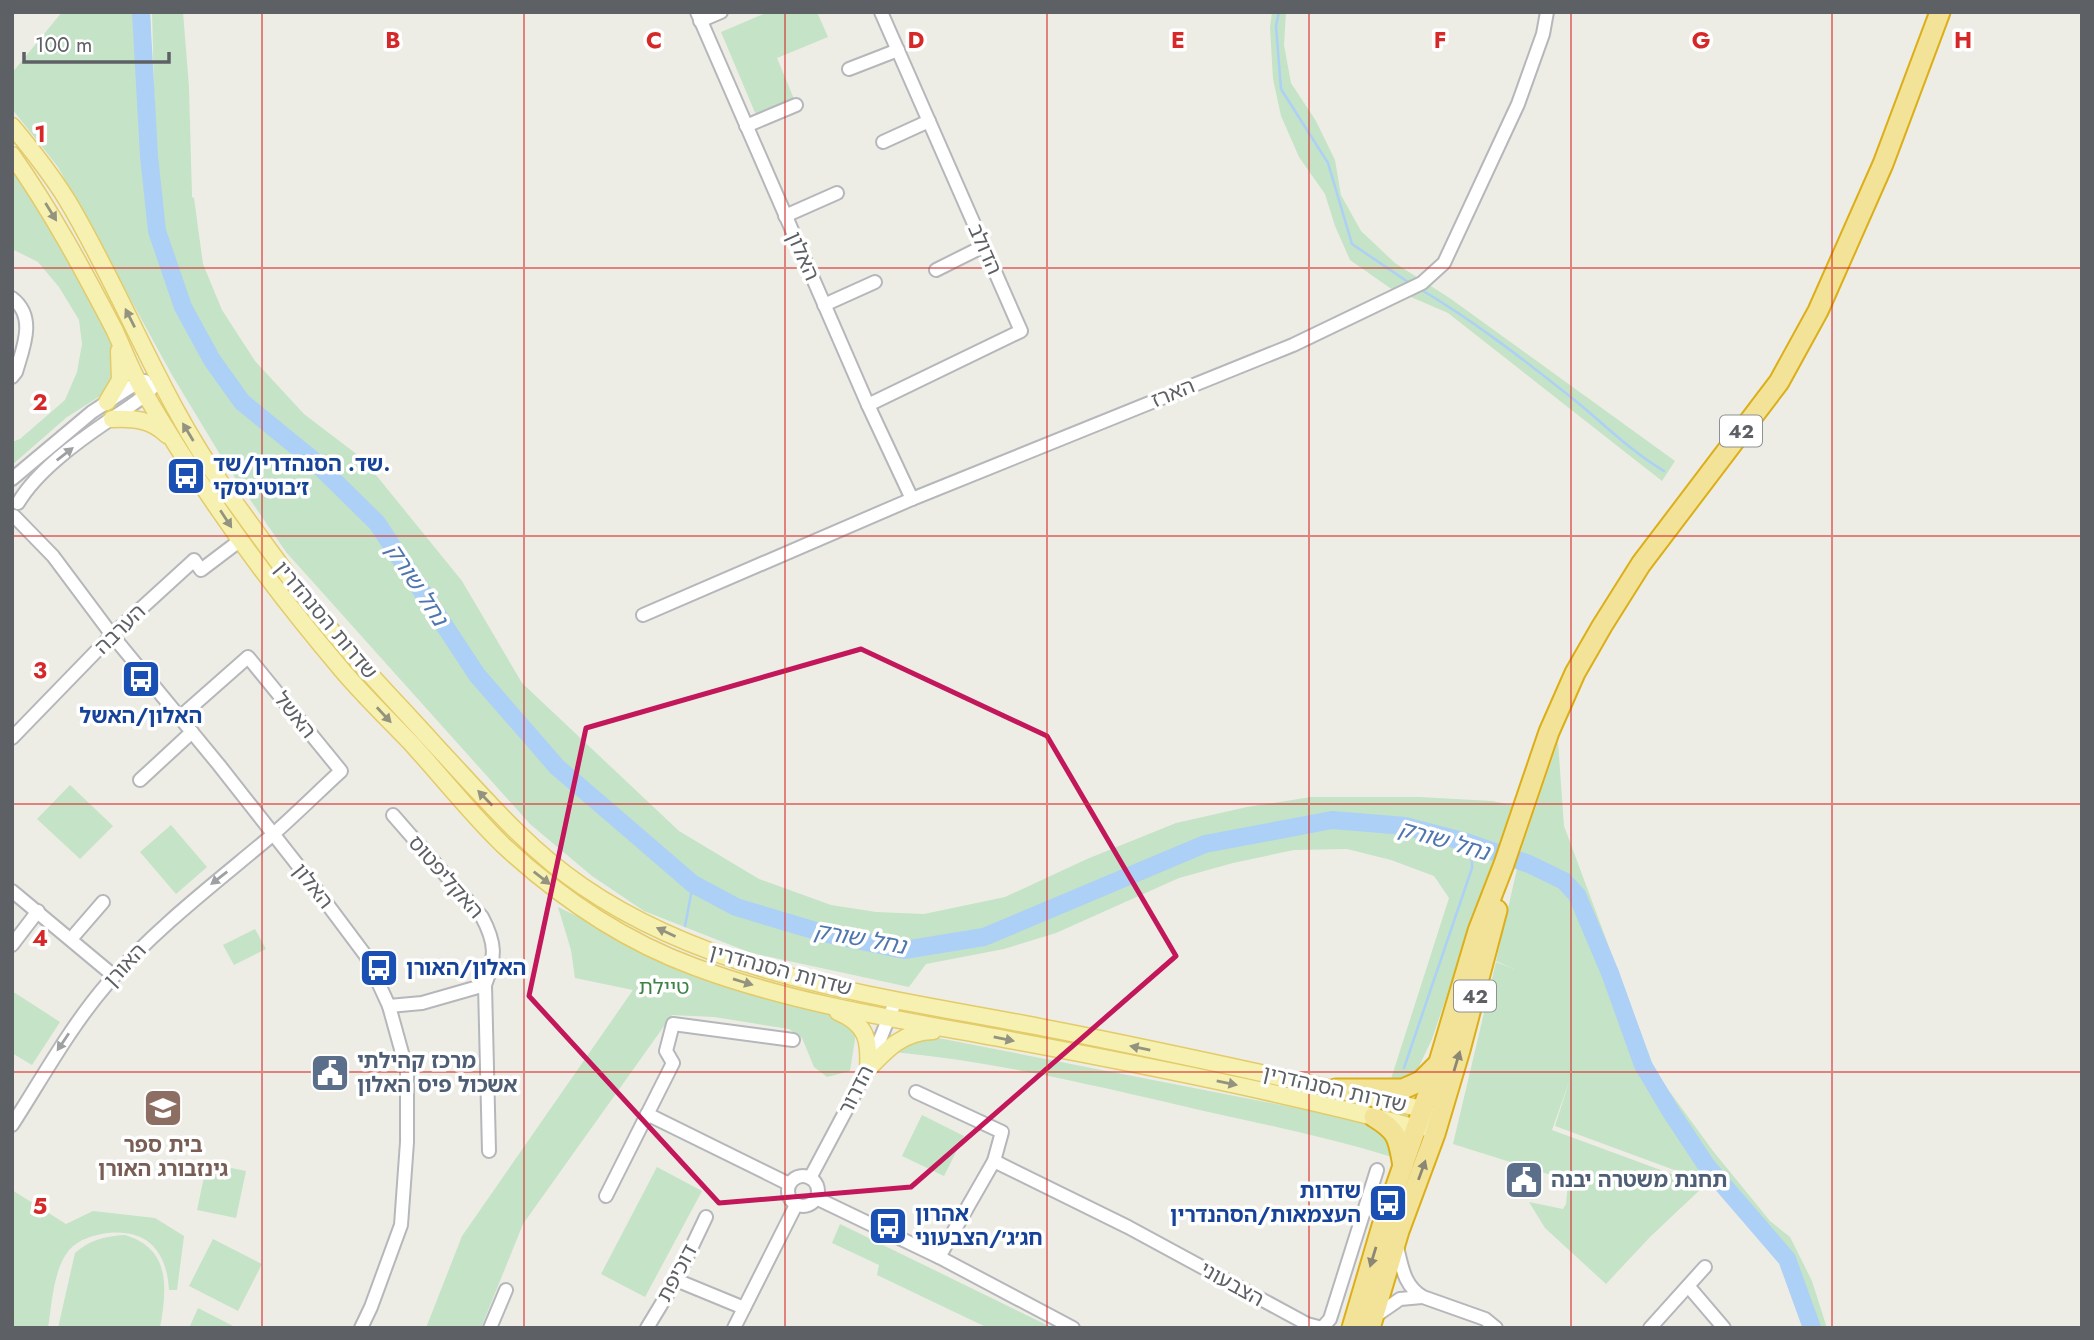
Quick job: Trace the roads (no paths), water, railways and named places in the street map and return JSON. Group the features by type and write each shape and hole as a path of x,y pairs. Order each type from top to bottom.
{"highway":[{"name":"42","path":"1352,1328 1382,1226 1404,1169 1427,1127 1423,1109 1478,931 1549,732 1575,673 1641,564 1779,382 1818,311 1883,164 1940,12"},
{"name":"42","path":"1372,1322 1427,1127 1494,922 1504,864"},
{"path":"1336,1090 1403,1089 1421,1081 1439,1062"},
{"path":"1374,1117 1391,1127 1396,1134 1404,1169"}],"main road":[{"name":"שדרות הסנהדרין","path":"12,126 64,195 128,314 159,380 212,472 304,596 349,651 476,789 548,861 583,887 620,909 711,952 754,967 896,1000 1060,1031 1423,1109"},
{"name":"שדרות הסנהדרין","path":"12,155 53,215 117,334 142,389 238,539 290,608 345,674 502,844 580,907 658,951 693,966 752,985 889,1018 1281,1094 1427,1127"},
{"path":"107,402 120,380 117,334"},
{"path":"111,419 132,418 153,424 175,442"},
{"path":"811,1000 851,1017 858,1024 867,1039 868,1069"},
{"path":"868,1069 887,1048 906,1036 929,1031 963,1031"}],"street":[{"path":"699,16 721,12"},
{"name":"הדולב","path":"868,405 1021,331 881,12"},
{"name":"הארז","path":"643,615 912,499 1293,345 1422,283 1444,263 1507,127 1543,34 1547,12"},
{"name":"האלון","path":"699,16 868,405 912,499"},
{"path":"849,69 898,50"},
{"path":"746,126 796,105"},
{"path":"883,142 929,121"},
{"path":"785,216 837,193"},
{"path":"936,270 984,246"},
{"path":"824,305 875,282"},
{"path":"12,298 19,303 26,318 26,338 12,377"},
{"path":"12,479 38,455 107,402 159,380"},
{"path":"13,517 15,497 111,419 142,389"},
{"name":"האלון","path":"13,517 52,556 112,635 307,877 366,956 389,1006 407,1071 407,1142 401,1224 361,1328"},
{"name":"הערבה","path":"12,738 112,635 194,560 201,570 234,545"},
{"name":"האשל","path":"180,717 248,657 341,771 272,835"},
{"path":"140,780 192,732"},
{"name":"האקליפטוס","path":"393,815 482,917 492,937 494,952 485,985 489,1151"},
{"name":"האורן","path":"12,1125 60,1045 114,976 143,944 192,900 272,835"},
{"path":"12,891 114,976"},
{"path":"71,939 103,902"},
{"path":"12,945 38,911"},
{"path":"389,1006 422,1003 485,985"},
{"name":"הדרור","path":"810,1178 868,1069 896,1000"},
{"path":"606,1196 673,1063 666,1051 673,1024 793,1040"},
{"path":"916,1092 1002,1132 994,1161 939,1257"},
{"path":"647,1114 789,1184"},
{"name":"הצבעוני","path":"994,1161 1128,1227 1307,1324 1322,1328 1330,1319 1377,1170"},
{"path":"798,1176 810,1178 816,1185 816,1198 810,1205 796,1205 788,1196 789,1184 798,1176"},
{"path":"816,1198 939,1257 1073,1328"},
{"path":"734,1328 796,1205"},
{"name":"דוכיפת","path":"647,1328 676,1280 706,1217"},
{"path":"1396,1244 1409,1287 1423,1297 1485,1319 1496,1328"},
{"path":"1650,1328 1705,1267"},
{"path":"676,1280 744,1308"},
{"path":"1689,1287 1724,1328"},
{"path":"490,1328 506,1290"},
{"path":"1372,1322 1400,1299 1423,1297"}],"waterway":[{"name":"נחל שורק","path":"141,12 149,156 157,231 183,307 212,360 242,402 313,460 377,523 477,675 557,767 693,884 736,907 823,933 904,950 984,937 1205,844 1332,820 1405,826 1466,842 1529,864 1564,881 1577,895 1610,973 1643,1065 1706,1165 1787,1259 1812,1328"},
{"path":"1279,12 1276,26 1281,89 1328,163 1352,244 1411,284"},
{"path":"1420,289 1517,355 1664,471"},
{"path":"1404,1068 1472,868 1472,849 1466,842"},
{"path":"685,926 693,884"}],"place":[{"name":"שד. הסנהדרין/שד. ז׳בוטינסקי","path":"186,476"},
{"name":"האלון/האשל","path":"141,679"},
{"name":"האלון/האורן","path":"379,968"},
{"name":"מרכז קהילתי אשכול פיס האלון","path":"330,1073"},
{"name":"בית ספר גינזבורג האורן","path":"163,1108"},
{"name":"תחנת משטרה יבנה","path":"1524,1180"},
{"name":"שדרות העצמאות/הסהנדרין","path":"1388,1203"},
{"name":"אהרון חג׳ג׳/הצבעוני","path":"888,1226"}],"park label":[{"name":"טיילת","path":"664,987"}]}
